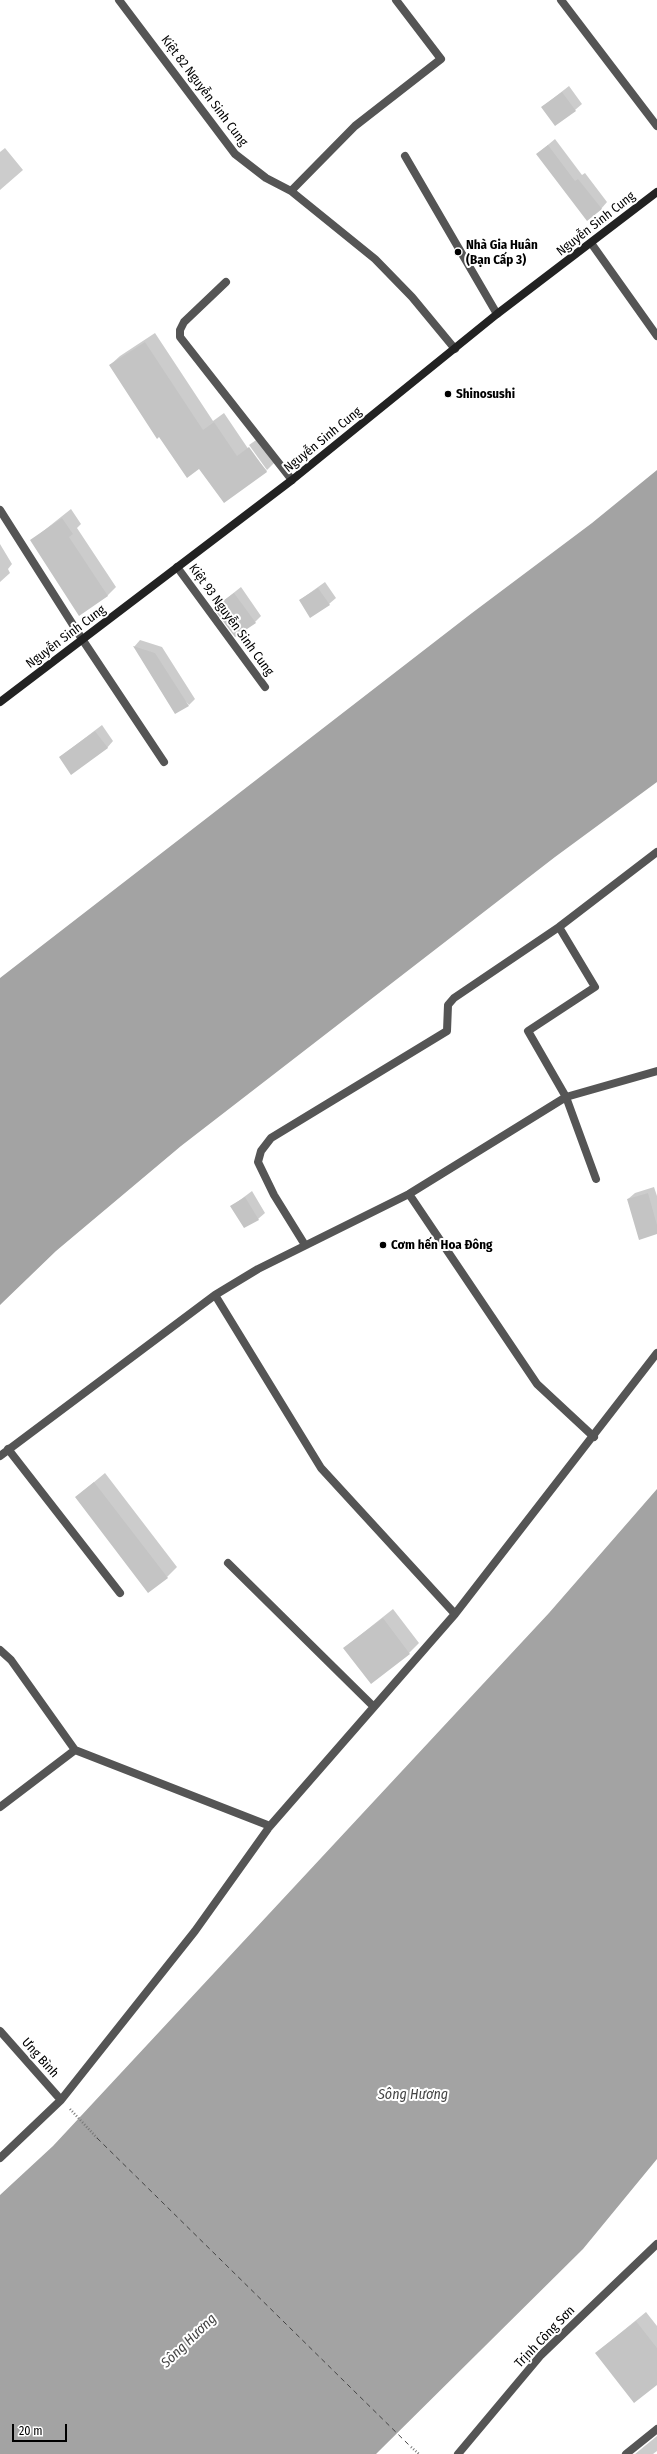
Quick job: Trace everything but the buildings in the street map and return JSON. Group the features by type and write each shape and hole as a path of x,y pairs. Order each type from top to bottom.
{"main road":[{"name":"Nguyễn Sinh Cung","path":"0,702 292,480 497,314 657,192"}],"street":[{"name":"Kiệt 82 Nguyễn Sinh Cung","path":"119,0 236,154 266,178 291,191 375,259 412,298 455,349"},
{"path":"291,191 355,126 441,59 396,0"},
{"path":"561,0 657,126"},
{"path":"406,156 497,314"},
{"path":"591,243 657,336"},
{"path":"226,282 184,322 180,330 180,337 292,480"},
{"path":"0,510 82,639 164,762"},
{"name":"Kiệt 93 Nguyễn Sinh Cung","path":"177,567 265,687"},
{"path":"305,1245 274,1195 258,1162 261,1151 271,1138 447,1031 448,1005 454,998 559,927 657,852"},
{"path":"559,927 595,987 528,1031 566,1097 596,1179"},
{"path":"0,1456 215,1295 258,1269 409,1194 566,1097 657,1071"},
{"path":"409,1194 537,1384 594,1437"},
{"path":"215,1295 321,1468 455,1614"},
{"path":"0,2158 61,2100 195,1931 270,1826 455,1614 594,1437 657,1353"},
{"path":"8,1449 120,1593"},
{"path":"228,1564 374,1707"},
{"path":"0,1650 11,1660 75,1750 270,1826"},
{"path":"0,1808 75,1750"},
{"name":"Ưng Bình","path":"0,2031 61,2100"},
{"name":"Trịnh Công Sơn","path":"458,2454 541,2355 657,2244"},
{"path":"626,2454 657,2429"}],"path":[{"path":"61,2100 97,2138"},
{"path":"411,2447 419,2454"}],"water":[{"path":"657,470 657,782 555,857 181,1146 56,1251 0,1305 0,978 472,613 592,523"},
{"name":"Sông Hương","path":"657,1489 657,2159 583,2249 376,2454 0,2454 0,2195 53,2146 549,1613"}],"ferry route":[{"path":"97,2138 411,2447"}],"place":[{"name":"Nhà Gia Huân (Bạn Cấp 3)","path":"458,252"},
{"name":"Shinosushi","path":"448,394"},
{"name":"Cơm hến Hoa Đông","path":"383,1245"}]}
